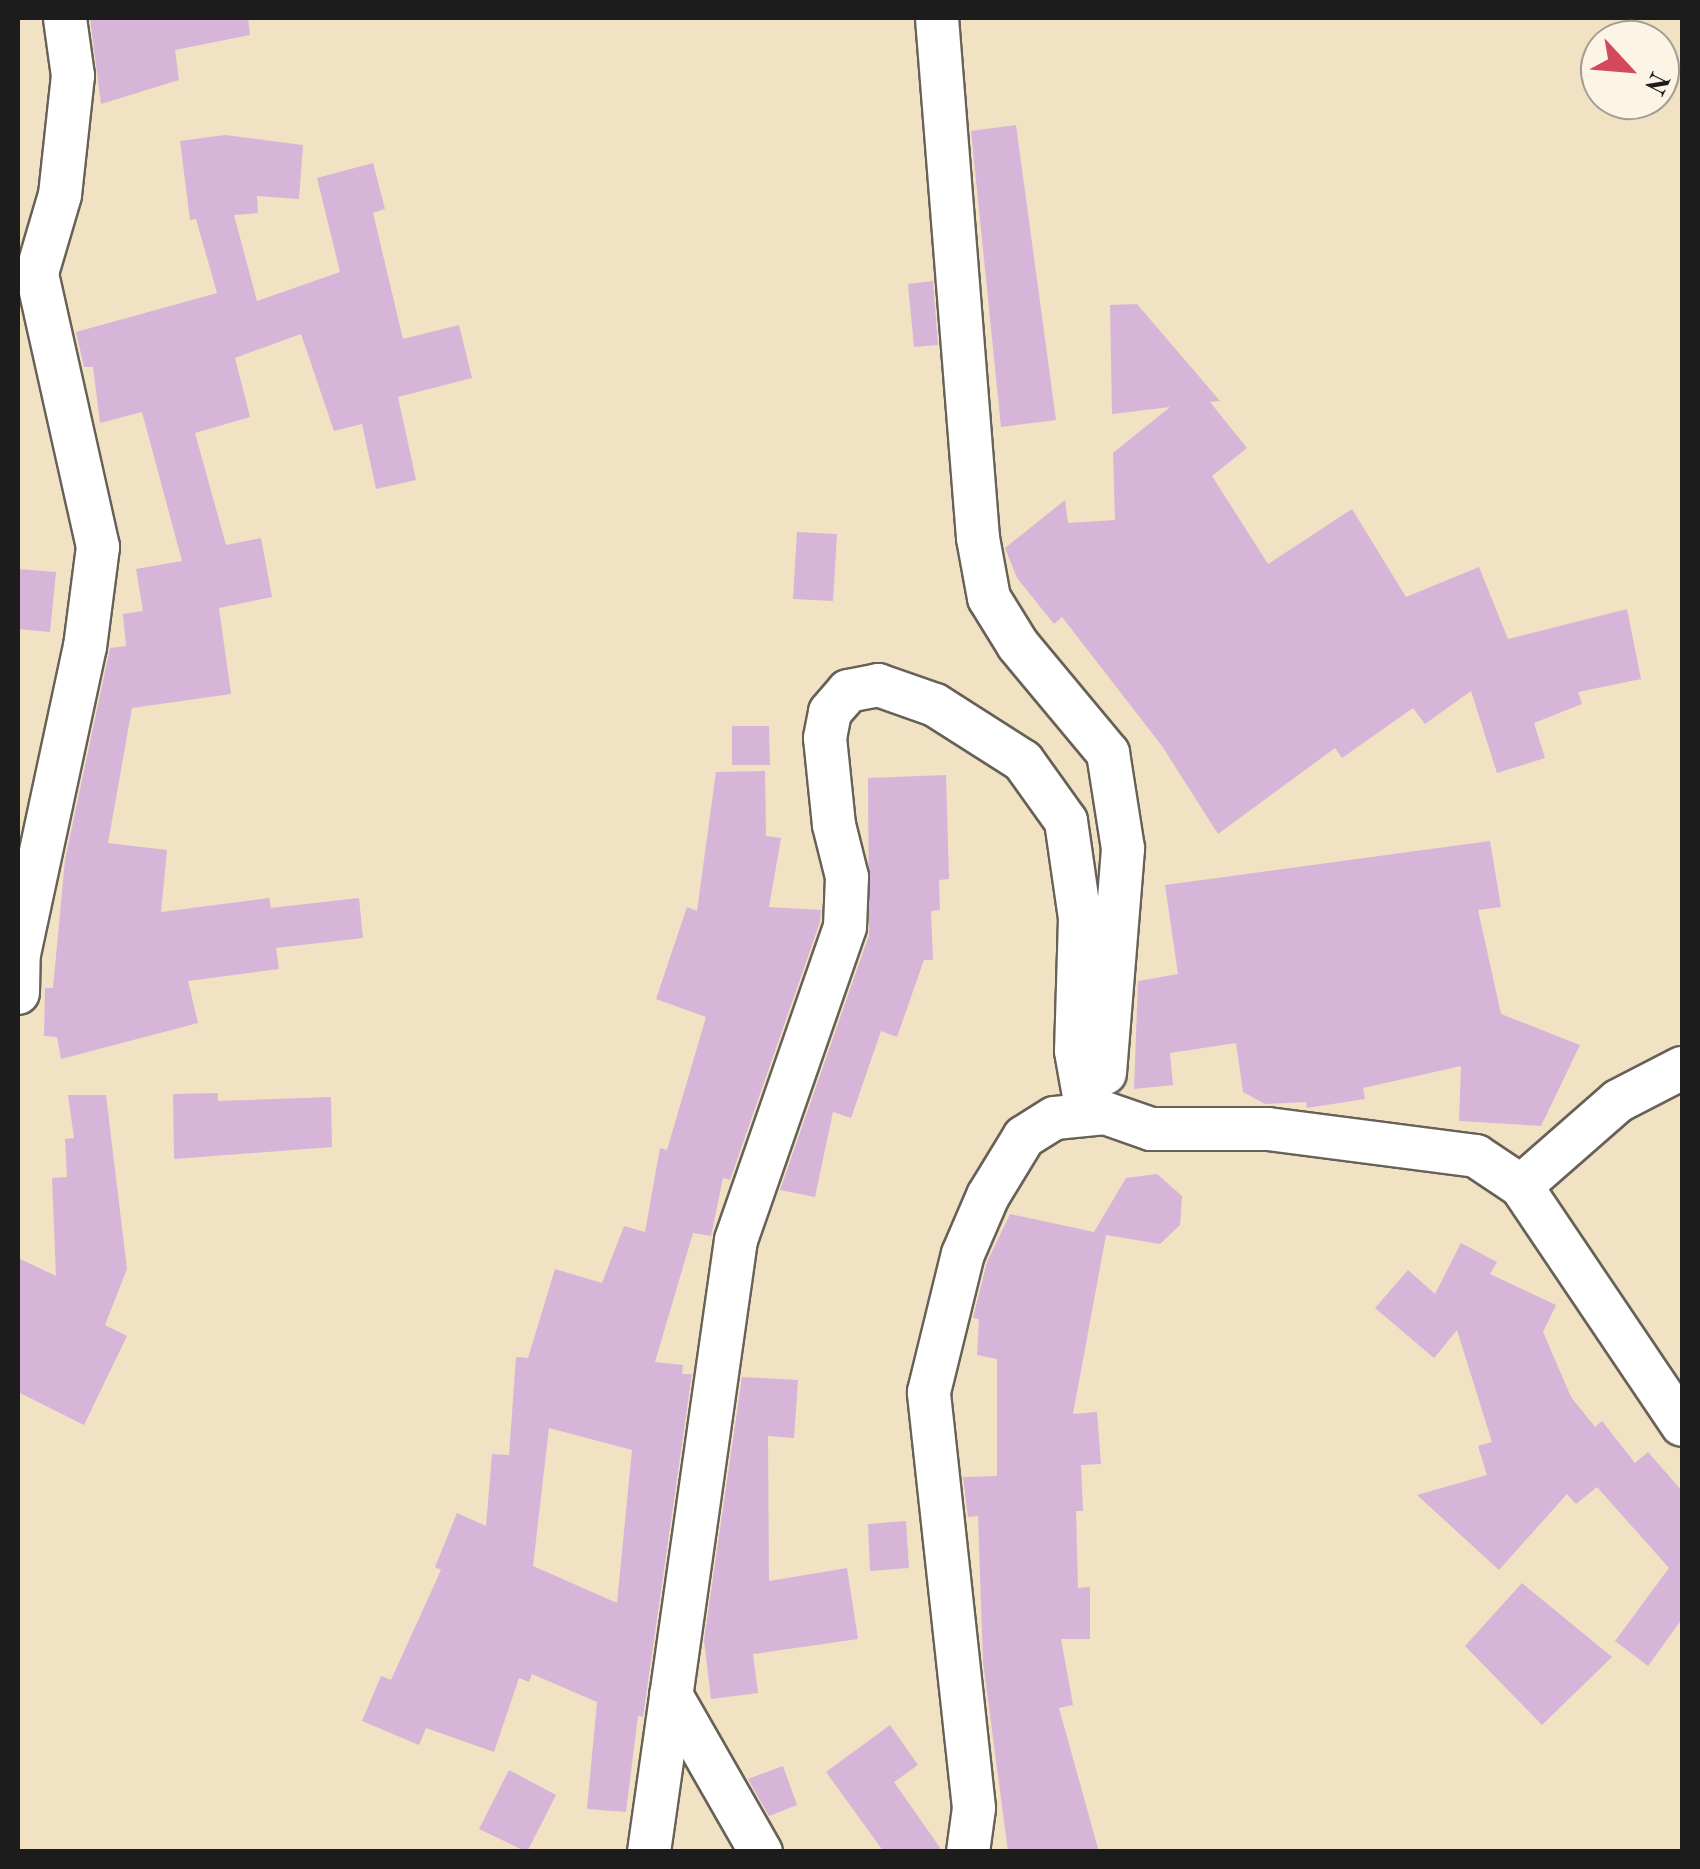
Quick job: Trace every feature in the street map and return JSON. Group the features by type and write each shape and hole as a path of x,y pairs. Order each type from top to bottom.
{"street":[{"path":"18,993 98,547 37,273 62,175 73,76 66,18"},
{"path":"937,18 978,538 989,598 1018,644 1108,753 1123,849 1096,1113"},
{"path":"650,1852 736,1240 845,927 847,877 834,825 825,738 830,712 848,691 878,685 935,705 1022,761 1066,822 1080,918 1076,1050 1096,1113"},
{"path":"1521,1186 1618,1101 1682,1068"},
{"path":"968,1852 974,1808 928,1392 963,1254 988,1196 1024,1138 1055,1118 1096,1113 1151,1129 1268,1129 1476,1156 1521,1186 1682,1425"},
{"path":"671,1694 761,1852"}],"building":[{"path":"90,18 248,18 250,35 175,50 179,80 101,104"},
{"path":"1016,125 1056,420 1001,427 971,131"},
{"path":"225,135 303,145 299,199 257,196 258,213 234,215 257,301 340,272 317,178 373,163 385,209 373,213 403,339 459,325 472,378 398,397 416,480 376,489 362,424 334,431 301,334 235,358 250,417 195,433 226,545 261,538 272,597 219,608 231,694 132,708 108,843 167,850 161,912 269,898 271,908 359,898 363,938 276,948 279,969 188,981 198,1023 61,1059 57,1037 44,1036 45,988 53,988 65,860 110,648 126,646 123,614 143,611 136,569 182,561 142,412 100,423 93,367 84,367 76,332 217,293 196,219 190,220 180,141"},
{"path":"933,281 938,345 914,347 908,284"},
{"path":"1137,304 1220,401 1210,402 1247,448 1212,476 1268,564 1352,509 1406,597 1479,567 1508,639 1627,609 1641,679 1578,692 1582,704 1534,723 1545,758 1497,773 1471,691 1425,724 1413,708 1342,758 1335,748 1218,834 1162,746 1062,617 1054,624 1017,578 1005,548 1065,500 1068,523 1115,520 1113,453 1170,407 1112,414 1110,305"},
{"path":"797,532 837,534 833,601 793,599"},
{"path":"18,569 56,572 50,632 18,629"},
{"path":"732,726 769,726 770,765 732,765"},
{"path":"765,771 766,836 781,838 769,907 821,910 820,922 730,1180 723,1178 711,1236 693,1233 655,1362 683,1365 682,1374 692,1374 643,1717 638,1716 626,1812 587,1809 597,1702 532,1674 529,1682 519,1678 494,1752 426,1728 419,1745 362,1721 381,1676 391,1680 441,1570 435,1567 457,1513 486,1526 492,1454 509,1455 516,1357 528,1358 555,1269 602,1283 624,1226 645,1232 660,1148 667,1150 706,1017 656,999 687,907 697,911 716,772","holes":["549,1428 632,1450 617,1603 533,1566"]},
{"path":"946,775 949,879 939,880 940,910 931,911 933,960 924,960 897,1037 881,1031 851,1118 833,1112 815,1197 780,1190 869,935 868,778"},
{"path":"1490,841 1501,907 1478,910 1501,1014 1580,1045 1541,1126 1459,1121 1461,1066 1363,1088 1365,1099 1307,1108 1306,1102 1265,1104 1243,1092 1236,1043 1170,1053 1173,1085 1134,1089 1138,981 1178,974 1165,885"},
{"path":"218,1093 218,1101 331,1097 332,1147 174,1159 173,1094"},
{"path":"68,1095 106,1095 127,1269 105,1325 127,1336 84,1425 18,1392 18,1258 56,1276 52,1178 67,1177 65,1139 74,1138"},
{"path":"1157,1174 1182,1196 1180,1225 1160,1244 1106,1235 1073,1414 1097,1412 1101,1464 1081,1465 1083,1511 1076,1511 1078,1588 1090,1587 1090,1639 1061,1639 1073,1705 1059,1708 1099,1852 1008,1852 983,1662 978,1516 968,1517 963,1477 997,1476 997,1359 977,1355 979,1319 973,1318 987,1262 1010,1214 1094,1232 1126,1178"},
{"path":"1461,1243 1497,1262 1490,1274 1556,1305 1543,1332 1571,1397 1595,1427 1602,1421 1635,1463 1648,1452 1682,1491 1682,1619 1648,1666 1615,1641 1669,1568 1597,1487 1576,1504 1567,1494 1499,1570 1417,1495 1487,1475 1478,1446 1492,1442 1457,1330 1434,1358 1375,1308 1408,1270 1435,1294"},
{"path":"742,1377 798,1380 794,1438 768,1436 769,1581 847,1568 858,1639 753,1654 758,1693 711,1699 704,1640"},
{"path":"906,1521 909,1568 870,1571 868,1524"},
{"path":"1522,1583 1612,1657 1542,1725 1465,1646"},
{"path":"890,1725 918,1765 894,1782 943,1852 884,1852 826,1772"},
{"path":"783,1766 797,1805 769,1816 748,1779"},
{"path":"509,1770 556,1795 527,1852 479,1829"}]}
